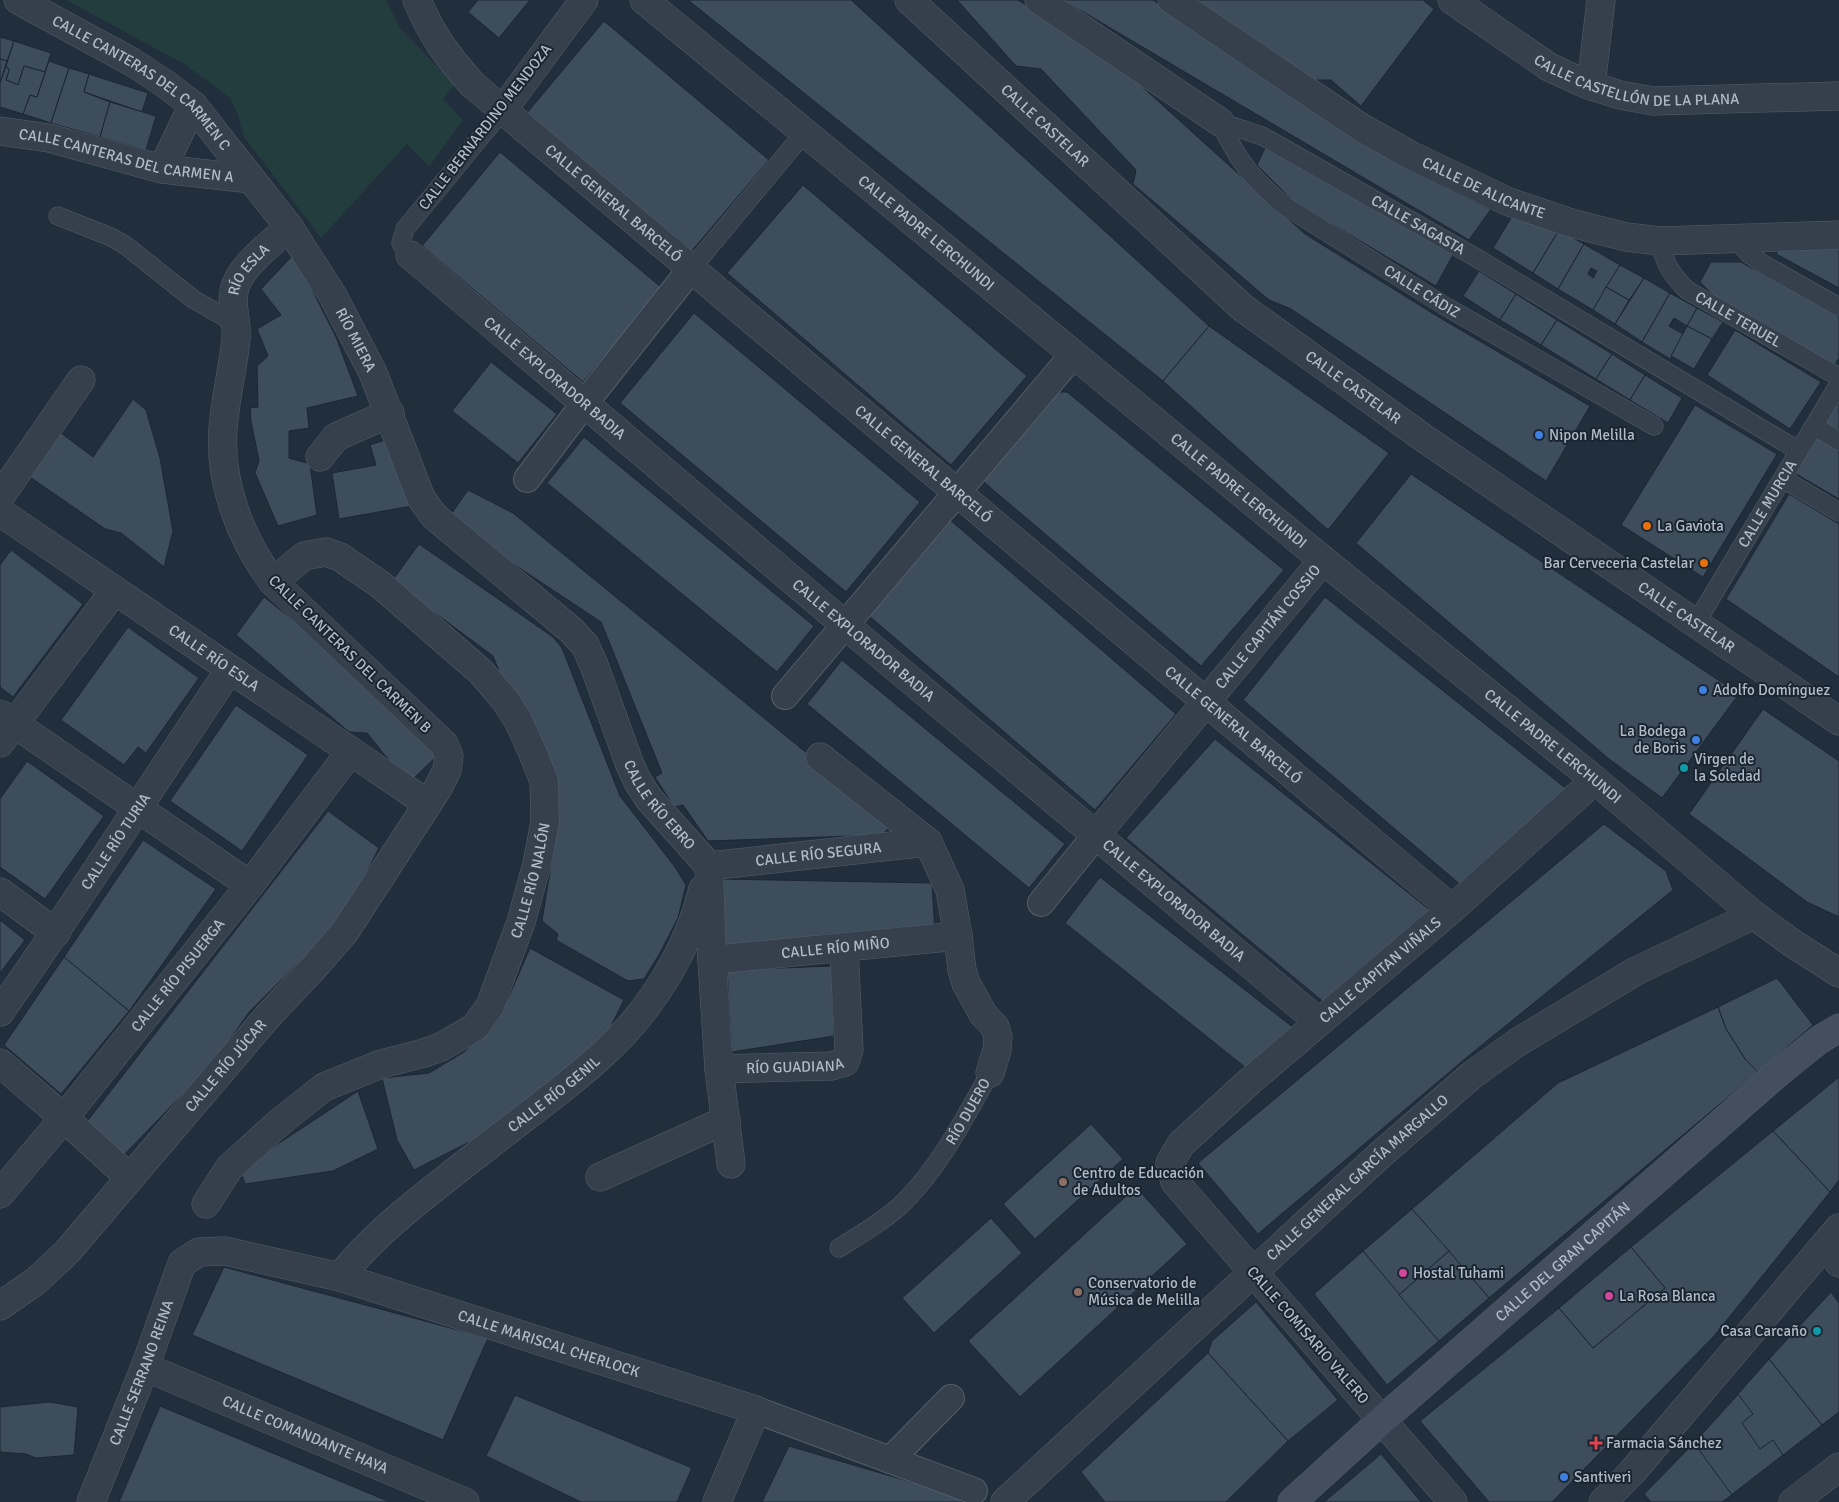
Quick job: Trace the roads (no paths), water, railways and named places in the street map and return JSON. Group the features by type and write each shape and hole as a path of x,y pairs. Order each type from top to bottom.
{"main road":[{"name":"CALLE DEL GRAN CAPITÁN","path":"1292,1502 1382,1420 1778,1073 1819,1040 1839,1028"}],"street":[{"name":"CALLE CANTERAS DEL CARMEN C","path":"18,0 132,62 164,83 193,106 251,179"},
{"name":"CALLE GENERAL BARCELÓ","path":"417,0 427,24 448,56 473,86 1452,909"},
{"name":"CALLE BERNARDINO MENDOZA","path":"502,111 584,0"},
{"name":"CALLE PADRE LERCHUNDI","path":"644,0 1073,355 1595,780 1754,914 1792,943 1839,973"},
{"name":"CALLE CASTELAR","path":"909,0 1243,308 1425,439 1839,721"},
{"name":"CALLE SAGASTA","path":"1039,0 1220,122"},
{"name":"CALLE DE ALICANTE","path":"1172,0 1362,128 1410,155 1509,202 1571,223 1626,237 1660,241 1839,235"},
{"name":"CALLE CASTELLÓN DE LA PLANA","path":"1452,0 1549,67 1591,86 1620,94 1653,101 1839,96"},
{"path":"1591,86 1601,0"},
{"path":"162,169 193,106"},
{"name":"CALLE CANTERAS DEL CARMEN A","path":"0,131 49,138 162,169 251,179"},
{"name":"RÍO MIERA","path":"251,179 289,227 329,288 354,334 390,413 421,498 434,516"},
{"name":"RÍO ESLA","path":"235,323 233,295 237,282 245,268 289,227"},
{"name":"CALLE EXPLORADOR BADIA","path":"410,255 845,625 1319,1022"},
{"path":"527,479 691,269"},
{"name":"CALLE CANTERAS DEL CARMEN B","path":"235,323 237,334 223,430 225,469 232,504 243,533 258,562 273,582 444,744 449,756 447,770 428,804"},
{"path":"785,696 1073,355"},
{"path":"0,497 80,380"},
{"path":"320,457 336,437 390,413"},
{"name":"CALLE RÍO ESLA","path":"0,512 428,804"},
{"name":"CALLE RÍO EBRO","path":"434,516 571,630 585,645 594,664 630,765 638,782 649,799 709,866"},
{"name":"CALLE RÍO NALÓN","path":"206,1204 229,1168 281,1121 324,1087 381,1064 441,1047 475,1027 490,1006 521,922 538,864 545,822 544,781 532,751 518,720 505,700 481,672 381,585 340,557 326,552 304,556 273,582"},
{"name":"CALLE CAPITÁN COSSIO","path":"1041,903 1323,560"},
{"path":"115,590 5,727 137,807 250,886"},
{"name":"CALLE RÍO TURIA","path":"0,1012 56,933 230,668"},
{"name":"CALLE RÍO PISUERGA","path":"0,1194 64,1118 250,886 350,751"},
{"path":"820,757 928,842"},
{"name":"CALLE CAPITAN VIÑALS","path":"1170,1163 1181,1144 1319,1022 1452,909 1595,780"},
{"name":"CALLE RÍO JÚCAR","path":"0,1306 36,1281 67,1252 268,1016 344,933 428,804"},
{"name":"CALLE RÍO SEGURA","path":"709,866 928,842"},
{"name":"RÍO DUERO","path":"928,842 950,890 962,970 966,983 983,1014 995,1027 998,1037 997,1050 990,1073"},
{"path":"709,866 712,960 719,1069 731,1164"},
{"name":"CALLE RÍO GENIL","path":"340,1277 357,1256 390,1225 431,1190 583,1072 628,1030 647,1006 668,974 686,940 700,904 709,866"},
{"path":"0,892 56,933"},
{"name":"CALLE GENERAL GARCÍA MARGALLO","path":"1017,1498 1254,1272 1424,1116 1472,1075 1518,1042 1636,972 1754,914"},
{"name":"CALLE RÍO MIÑO","path":"712,960 958,936"},
{"name":"RÍO GUADIANA","path":"719,1069 831,1066 845,1062 850,1050 844,948"},
{"path":"0,1062 130,1178"},
{"path":"600,1177 726,1120"},
{"name":"CALLE COMISARIO VALERO","path":"1170,1163 1175,1182 1453,1502"},
{"path":"1603,1502 1834,1245"},
{"name":"CALLE MARISCAL CHERLOCK","path":"199,1252 225,1251 340,1277 756,1410"},
{"name":"CALLE SERRANO REINA","path":"91,1502 145,1367 182,1263 199,1252"},
{"name":"CALLE COMANDANTE HAYA","path":"145,1367 465,1502"},
{"path":"890,1460 951,1398"},
{"path":"716,1502 756,1410 974,1491"},
{"path":"1793,1502 1839,1467"}],"lane":[{"name":"CALLE BERNARDINO MENDOZA","path":"410,255 401,242 405,229 502,111"},
{"name":"CALLE CÁDIZ","path":"1220,122 1232,147 1249,173 1266,191 1285,206 1445,306 1654,426"},
{"name":"CALLE SAGASTA","path":"1220,122 1262,136 1475,257 1799,451"},
{"path":"691,269 804,133"},
{"path":"58,216 118,241 193,299 235,323"},
{"path":"1735,238 1749,254 1763,264 1839,307"},
{"name":"CALLE TERUEL","path":"1660,241 1662,254 1671,274 1687,290 1839,376"},
{"name":"CALLE MURCIA","path":"1696,623 1839,384"},
{"path":"1814,426 1839,441"},
{"path":"1783,479 1839,512"},
{"name":"RÍO DUERO","path":"839,1248 872,1227 904,1203 928,1176 990,1073"}],"place":[{"name":"Nipon Melilla","path":"1539,435"},
{"name":"La Gaviota","path":"1647,526"},
{"name":"Bar Cerveceria Castelar","path":"1704,563"},
{"name":"Adolfo Domínguez","path":"1703,690"},
{"name":"La Bodega de Boris","path":"1696,740"},
{"name":"Virgen de la Soledad","path":"1684,768"},
{"name":"Centro de Educación de Adultos","path":"1063,1182"},
{"name":"Hostal Tuhami","path":"1403,1273"},
{"name":"Conservatorio de Música de Melilla","path":"1078,1292"},
{"name":"La Rosa Blanca","path":"1609,1296"},
{"name":"Casa Carcaño","path":"1817,1331"},
{"name":"Farmacia Sánchez","path":"1596,1443"},
{"name":"Santiveri","path":"1564,1477"}]}
